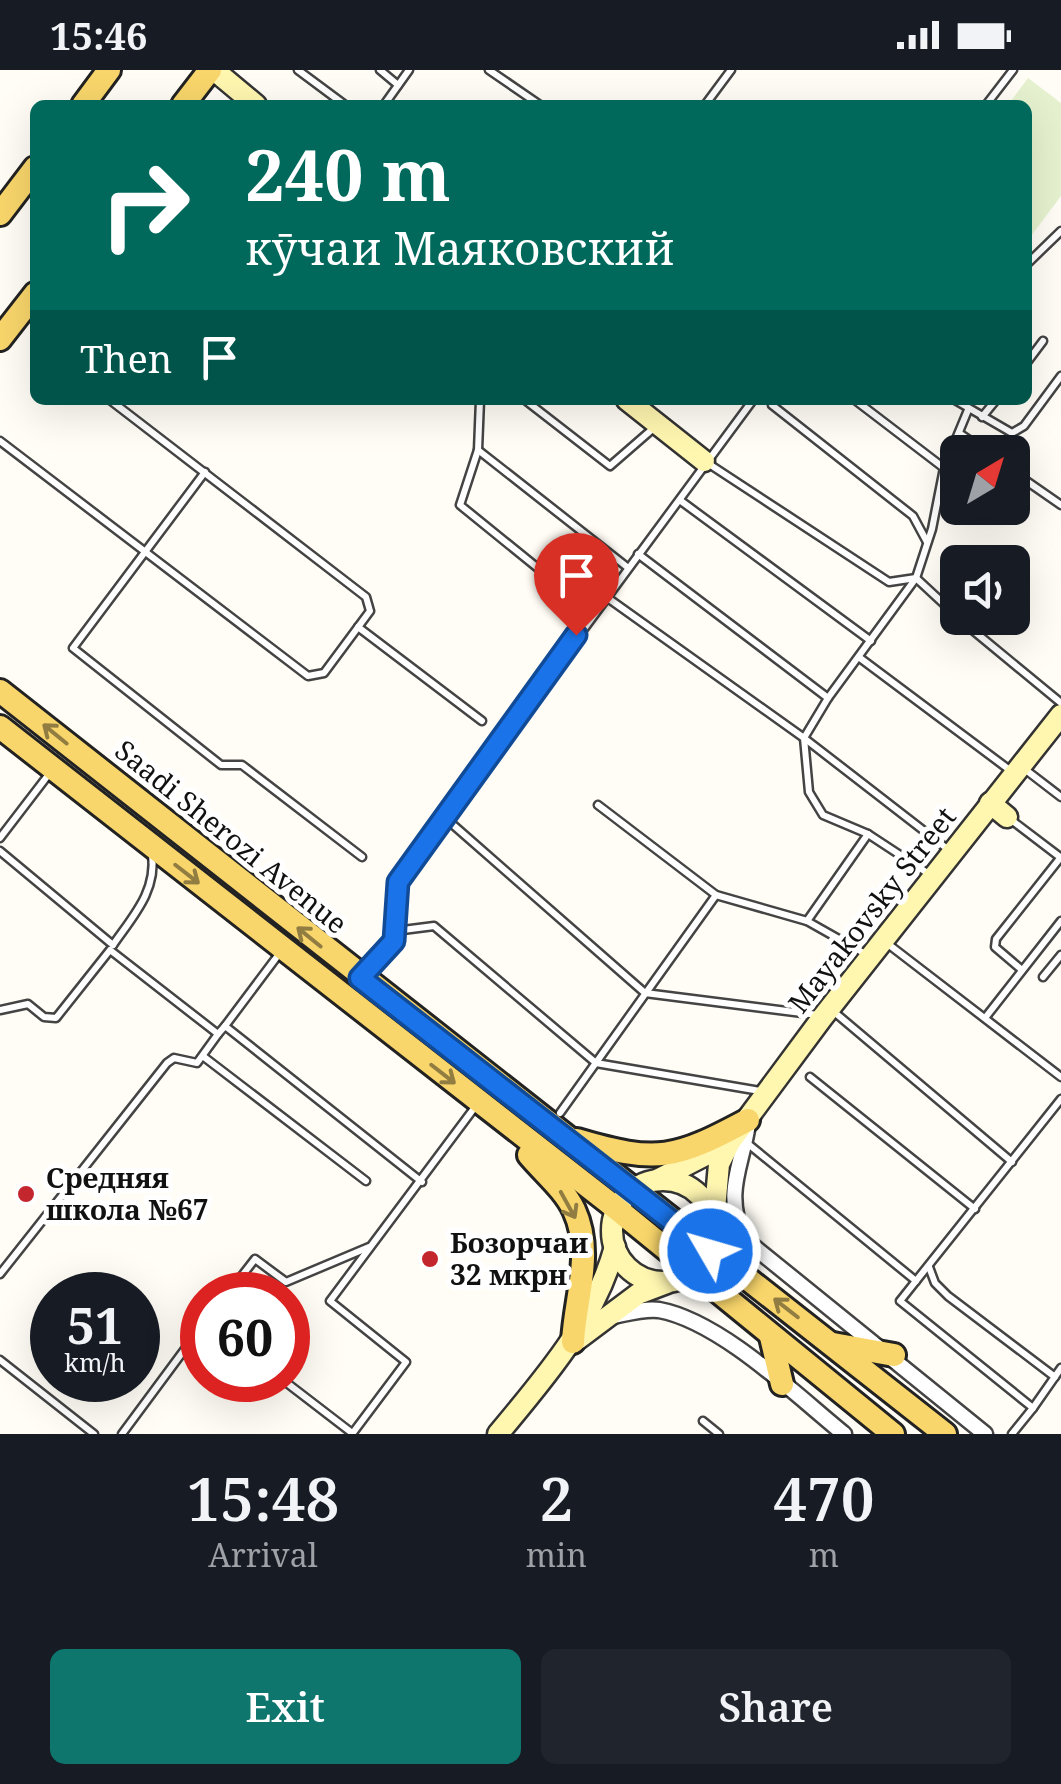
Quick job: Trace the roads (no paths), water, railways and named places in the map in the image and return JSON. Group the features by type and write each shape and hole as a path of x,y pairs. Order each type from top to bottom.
{"main road":[{"path":"87,100 109,70"},
{"path":"187,100 212,70"},
{"path":"0,214 30,175"},
{"path":"0,339 30,300"},
{"name":"Saadi Sherozi Avenue","path":"0,691 360,978 945,1434"},
{"name":"Saadi Sherozi Avenue","path":"0,727 616,1209 684,1276 771,1337 893,1434"},
{"path":"511,1127 574,1211 584,1264 573,1343"},
{"path":"565,1137 624,1154 680,1154 739,1134"},
{"path":"771,1337 782,1384"},
{"path":"830,1343 894,1355"}],"street":[{"path":"212,70 250,100"},
{"path":"633,405 704,461"},
{"name":"Mayakovsky Street","path":"710,1251 719,1164 826,1013 933,876 952,852 999,810 1017,769 1061,715"},
{"path":"739,1134 732,1190 743,1238 776,1268 894,1355 985,1434"},
{"name":"Mayakovsky Street","path":"633,1189 657,1180 739,1134"},
{"path":"657,1180 687,1185 708,1206 714,1221"},
{"path":"498,1434 573,1343 608,1274 615,1248 616,1209 633,1189"},
{"path":"615,1248 632,1271 645,1278 684,1276"},
{"path":"573,1343 638,1294 684,1276 710,1251"},
{"path":"608,1317 654,1309 681,1315 782,1384 844,1434"}],"lane":[{"path":"298,70 338,100"},
{"path":"380,70 398,85"},
{"path":"388,100 409,70"},
{"path":"490,70 533,100"},
{"path":"709,100 732,70"},
{"path":"990,100 1013,70"},
{"path":"1032,259 1061,231"},
{"path":"1032,349 1043,341"},
{"path":"962,405 1012,433 1024,426 1061,376"},
{"path":"0,442 308,676 324,674 370,610 366,597 117,405"},
{"path":"480,405 478,450 460,505 592,612"},
{"path":"531,405 610,466 658,424"},
{"path":"360,978 394,941 398,882 442,816 592,612 681,501 704,461 748,405"},
{"path":"772,405 912,516 928,543"},
{"path":"862,405 940,465"},
{"path":"982,418 992,405"},
{"path":"958,435 968,410"},
{"path":"959,432 963,435"},
{"path":"478,450 627,567"},
{"path":"704,461 889,582 916,578"},
{"path":"205,472 72,644 74,651 224,767 242,765 362,857"},
{"path":"1030,484 1061,506"},
{"path":"933,876 868,834 823,815 809,792 804,738 828,698 916,578 940,487"},
{"path":"681,501 872,641"},
{"path":"638,554 828,698"},
{"path":"916,578 940,600"},
{"path":"605,596 804,738 952,852"},
{"path":"358,627 482,722"},
{"path":"980,635 1061,703"},
{"path":"860,658 1061,797"},
{"path":"0,838 53,769"},
{"path":"598,805 716,895 807,921 876,949 985,1018 1061,1078"},
{"path":"999,810 1061,857 996,939 995,947 1022,970"},
{"path":"442,816 645,993 826,1013 1012,1162"},
{"path":"807,921 868,834"},
{"path":"0,1010 23,1003 44,1017 56,1018 111,948 152,881 151,846"},
{"path":"0,852 218,1034"},
{"path":"560,1113 716,895"},
{"path":"985,1018 1061,920"},
{"path":"395,931 434,926 596,1063 756,1088 766,1096"},
{"path":"0,1274 167,1063 174,1058 197,1063 204,1058 283,949"},
{"path":"1043,977 1061,955"},
{"path":"224,1026 422,1182"},
{"path":"204,1058 366,1181"},
{"path":"810,1076 975,1209"},
{"path":"1033,1408 900,1301 1061,1098"},
{"path":"310,1402 352,1434 406,1362 330,1302 479,1102"},
{"path":"739,1134 916,1281"},
{"path":"310,1272 373,1245"},
{"path":"245,1272 255,1259 273,1272"},
{"path":"929,1266 935,1284 948,1296 1055,1377"},
{"path":"122,1434 180,1356"},
{"path":"0,1360 94,1434"},
{"path":"1012,1434 1061,1368"},
{"path":"703,1422 719,1434"}],"place":[{"name":"Средняя школа №67","path":"26,1194"},
{"name":"Бозорчаи 32 мкрн","path":"430,1259"}]}
